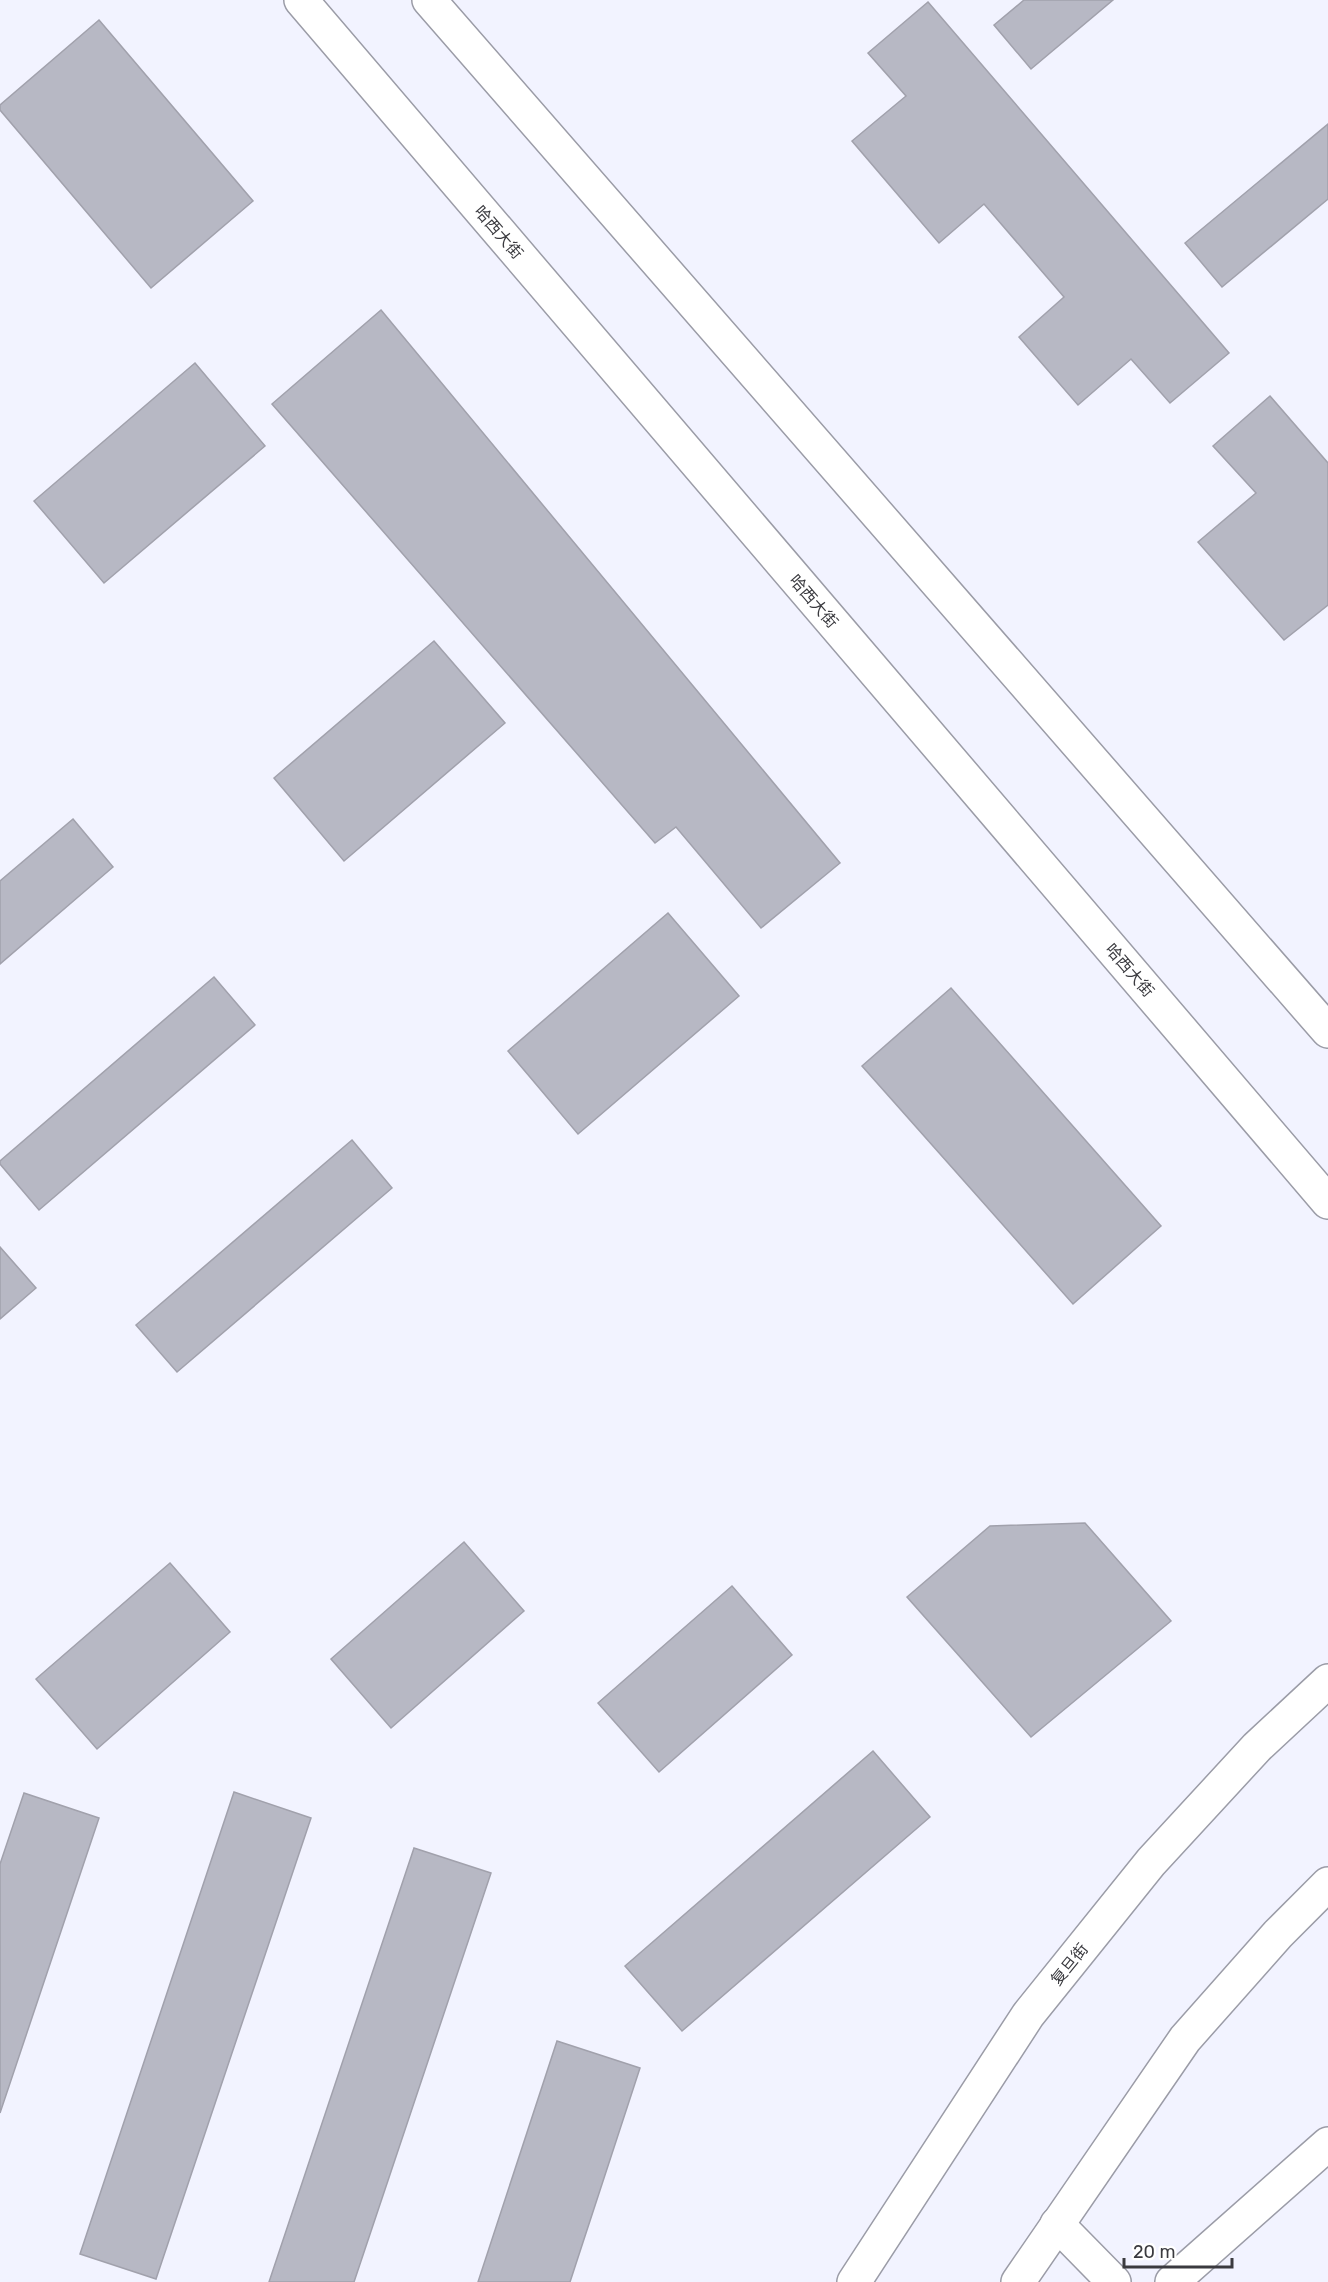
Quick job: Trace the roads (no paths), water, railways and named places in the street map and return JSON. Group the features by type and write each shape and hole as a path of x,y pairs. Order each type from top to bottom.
{"main road":[{"name":"哈西大街","path":"301,0 1328,1202"},
{"path":"429,0 1328,1031"},
{"name":"复旦街","path":"854,2282 1029,2015 1151,1862 1257,1747 1328,1681"},
{"path":"1018,2282 1185,2039 1278,1934 1328,1884"},
{"path":"1172,2282 1328,2144"},
{"path":"1057,2224 1114,2282"}]}
